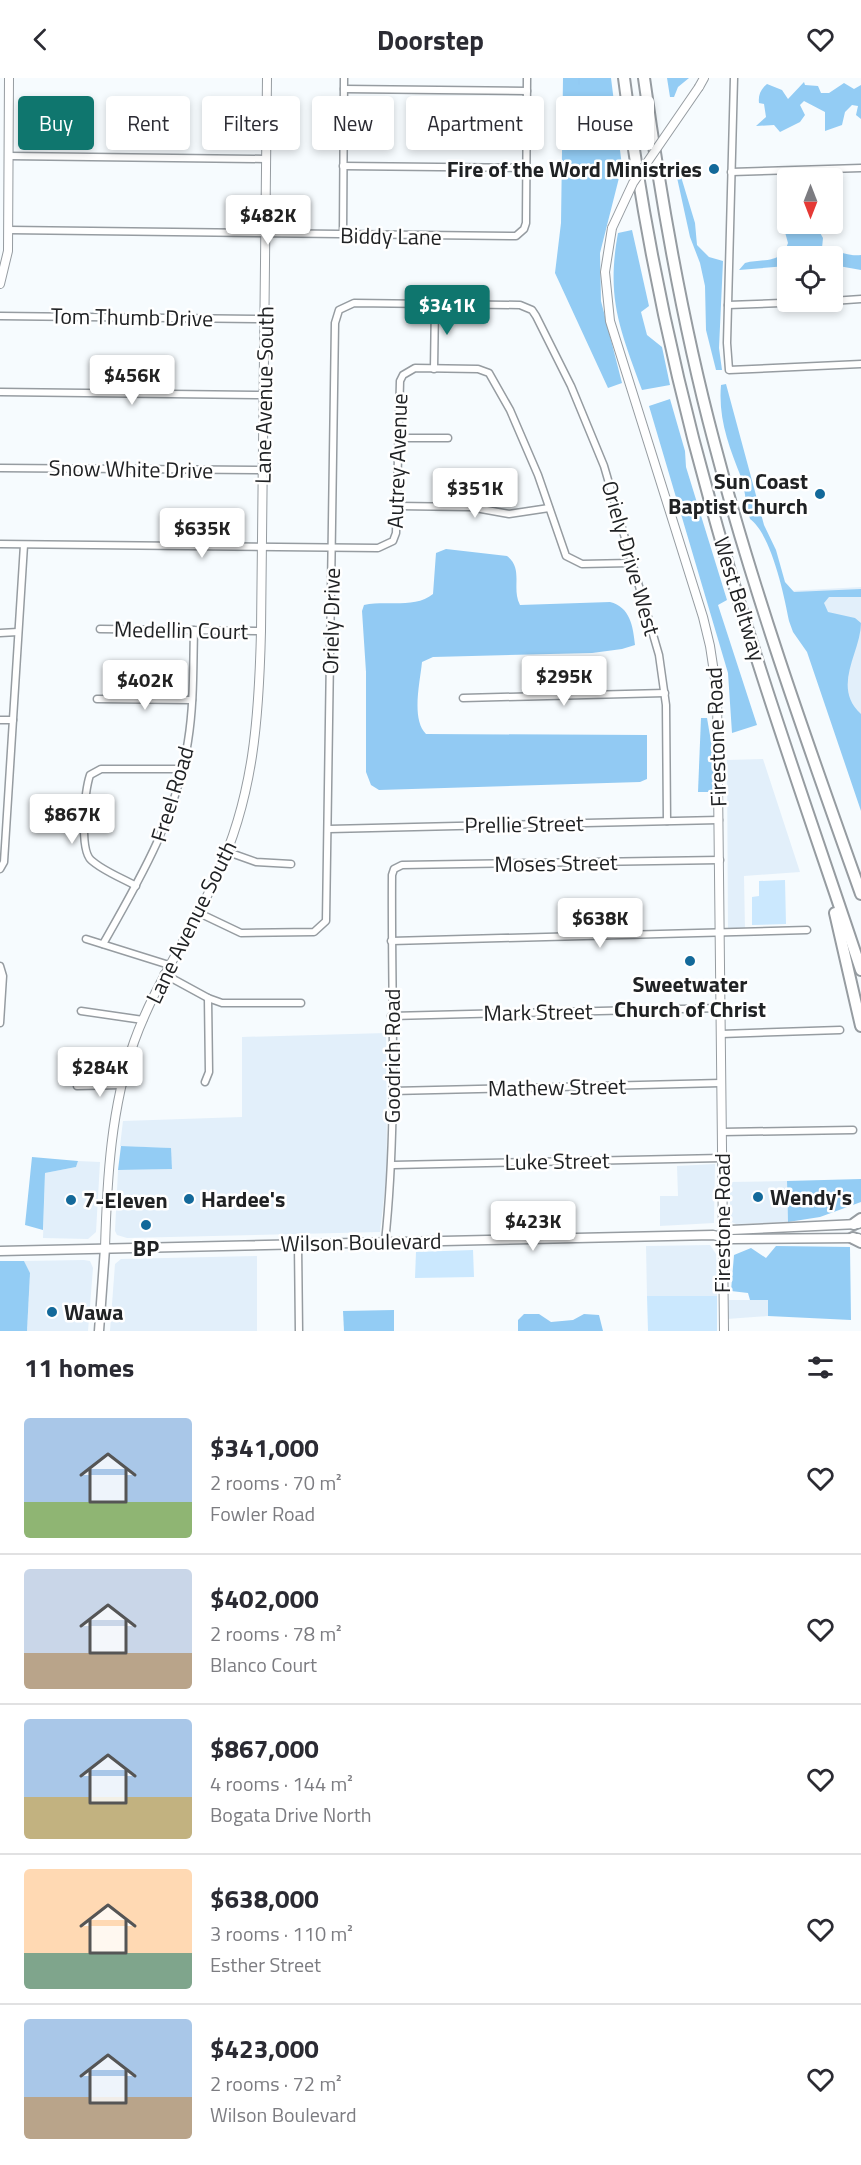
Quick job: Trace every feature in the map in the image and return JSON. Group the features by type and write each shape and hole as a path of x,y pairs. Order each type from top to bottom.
{"highway":[{"name":"West Beltway","path":"624,78 651,248 692,435 723,546 861,970"},
{"name":"West Beltway","path":"644,78 665,220 681,307 714,443 762,606 861,894"},
{"path":"836,895 834,907 861,1026"}],"main road":[{"name":"Wilson Boulevard","path":"722,1235 731,1230 859,1222"},
{"name":"Wilson Boulevard","path":"0,1251 722,1235 731,1239 858,1240"},
{"name":"Lane Avenue South","path":"99,1331 105,1248"}],"street":[{"name":"Lane Avenue South","path":"105,1248 113,1134 122,1085 143,1020 164,974 199,913 228,852 244,802 254,754 260,702 267,78"},
{"path":"343,235 344,78"},
{"path":"343,166 526,168 527,78"},
{"name":"Firestone Road","path":"704,78 633,183 612,228 605,272 610,321 710,646 717,692 724,1331"},
{"path":"734,78 726,361 729,370 861,364"},
{"path":"0,284 8,252 9,230 6,84"},
{"path":"344,89 527,91"},
{"path":"9,156 266,159"},
{"name":"Biddy Lane","path":"9,230 511,238 520,234 526,223 526,168"},
{"path":"731,172 861,168"},
{"path":"843,300 861,299"},
{"name":"Oriely Drive","path":"199,913 241,933 308,933 319,930 326,921 328,914 335,322 339,310 354,303 435,304"},
{"path":"728,305 777,303"},
{"path":"435,304 434,369 478,369 493,379 510,410 538,475 562,551 570,560 582,564 631,563"},
{"name":"Oriely Drive West","path":"435,304 520,305 532,310 571,386 595,442 659,655 665,693 667,821"},
{"name":"Tom Thumb Drive","path":"0,316 265,319"},
{"name":"Autrey Avenue","path":"332,548 378,548 393,541 396,533 400,381 403,375 415,368 434,369"},
{"path":"0,392 264,395"},
{"path":"398,438 448,438"},
{"name":"Snow White Drive","path":"0,468 263,470"},
{"path":"397,506 470,507 509,514 549,508"},
{"path":"0,544 332,548"},
{"path":"0,869 4,862 4,797 13,720 24,545"},
{"name":"Medellin Court","path":"100,629 261,631"},
{"name":"Freel Road","path":"103,944 136,886 164,829 183,769 192,700 194,630"},
{"path":"0,633 18,632"},
{"path":"463,698 665,693"},
{"path":"97,699 192,700"},
{"path":"0,720 13,720"},
{"path":"136,886 96,864 87,855 84,843 88,781 92,772 101,769 183,769"},
{"name":"Prellie Street","path":"329,829 719,820"},
{"path":"228,852 256,862 291,864"},
{"name":"Moses Street","path":"394,869 402,865 720,860"},
{"name":"Goodrich Road","path":"385,1242 393,1165 391,941 394,869"},
{"path":"391,941 807,930"},
{"path":"86,939 170,965"},
{"path":"0,966 3,976 0,1023"},
{"path":"164,974 208,998 228,1004 301,1003"},
{"path":"205,1082 209,1072 208,998"},
{"name":"Mark Street","path":"391,1016 721,1008"},
{"path":"81,1011 143,1020"},
{"path":"721,1034 840,1030"},
{"name":"Mathew Street","path":"392,1090 722,1083"},
{"path":"77,1086 122,1085"},
{"path":"722,1132 853,1130"},
{"name":"Luke Street","path":"393,1165 722,1158"},
{"path":"298,1244 299,1331"}],"shaded area":[{"path":"563,78 611,78 613,96 563,96"},
{"path":"667,78 689,78 678,87 674,97 670,97"},
{"path":"804,82 805,85 818,86 821,93 829,93 844,83 854,89 861,85 861,119 856,115 858,106 852,105 845,112 842,125 825,131 825,112 804,101 800,105 805,115 800,122 780,132 774,125 756,126 766,117 764,104 759,103 759,100 760,92 767,84 782,90 788,99"},
{"path":"562,150 620,150 622,166 600,253 601,301 622,383 608,388 555,273 561,223"},
{"path":"679,170 695,223 697,245 709,257 723,261 719,348 722,370 716,370 706,330 705,286 700,263 690,237 676,173"},
{"path":"632,230 649,306 641,312 647,335 662,347 670,385 642,390 627,349 617,313 615,296 615,256 618,233"},
{"path":"786,234 821,234 823,238 822,246 787,246"},
{"path":"843,253 861,255 861,270 843,267"},
{"path":"776,258 777,267 739,270 745,263"},
{"path":"726,384 764,525 776,550 785,582 794,592 861,589 861,597 829,597 824,603 828,612 855,618 861,623 850,669 848,692 852,704 861,714 861,811 807,652 793,632 789,621 770,551 758,527 750,519 742,482 723,421 721,385"},
{"path":"670,399 685,451 686,467 727,600 718,605 757,725 732,733 728,673 649,406"},
{"path":"446,549 507,556 515,567 520,605 610,602 617,605 629,618 635,645 592,653 433,657 422,662 418,690 419,719 426,734 647,735 647,779 640,782 379,790 371,785 366,772 366,672 362,611 364,605 409,603 426,599 433,594 436,553"},
{"path":"861,587 861,806 788,591"},
{"path":"701,718 707,718 713,753 715,792 698,792"},
{"path":"763,759 800,872 744,876 745,930 728,932 727,760"},
{"path":"785,880 786,924 752,925 752,897 759,896 759,881"},
{"path":"386,1033 387,1171 380,1232 127,1238 117,1235 115,1231 118,1170 172,1169 170,1148 120,1146 123,1121 242,1117 242,1037"},
{"path":"121,1146 171,1148 172,1169 118,1170"},
{"path":"32,1157 78,1161 76,1167 45,1173 43,1230 25,1225"},
{"path":"78,1161 100,1162 96,1232 88,1239 43,1238 45,1173 76,1167"},
{"path":"715,1164 714,1223 660,1226 660,1196 678,1196 677,1166"},
{"path":"861,1179 861,1202 820,1217 788,1222 787,1181"},
{"path":"787,1181 788,1222 736,1224 730,1221 730,1182"},
{"path":"710,1245 716,1254 717,1296 647,1296 646,1246"},
{"path":"776,1246 850,1247 851,1320 768,1316 768,1300 750,1300 748,1293 731,1291 734,1255 751,1248 766,1258"},
{"path":"473,1250 474,1277 415,1278 416,1252"},
{"path":"257,1256 257,1331 110,1331 115,1264 121,1259"},
{"path":"0,1261 24,1261 30,1273 27,1331 0,1331"},
{"path":"24,1261 90,1261 93,1268 88,1331 27,1331 30,1273"},
{"path":"647,1296 717,1296 717,1331 648,1331"},
{"path":"726,1300 768,1300 768,1316 727,1319"},
{"path":"394,1310 394,1331 344,1331 343,1311"},
{"path":"524,1314 539,1314 551,1322 573,1320 584,1314 599,1315 603,1331 518,1331 518,1320"}],"waterway":[{"path":"579,78 579,84"}],"place":[{"name":"Fire of the Word Ministries","path":"714,169"},
{"name":"Sun Coast Baptist Church","path":"820,494"},
{"name":"Sweetwater Church of Christ","path":"690,961"},
{"name":"Wendy's","path":"758,1197"},
{"name":"Hardee's","path":"189,1199"},
{"name":"7-Eleven","path":"71,1200"},
{"name":"BP","path":"146,1225"},
{"name":"Wawa","path":"52,1312"}]}
